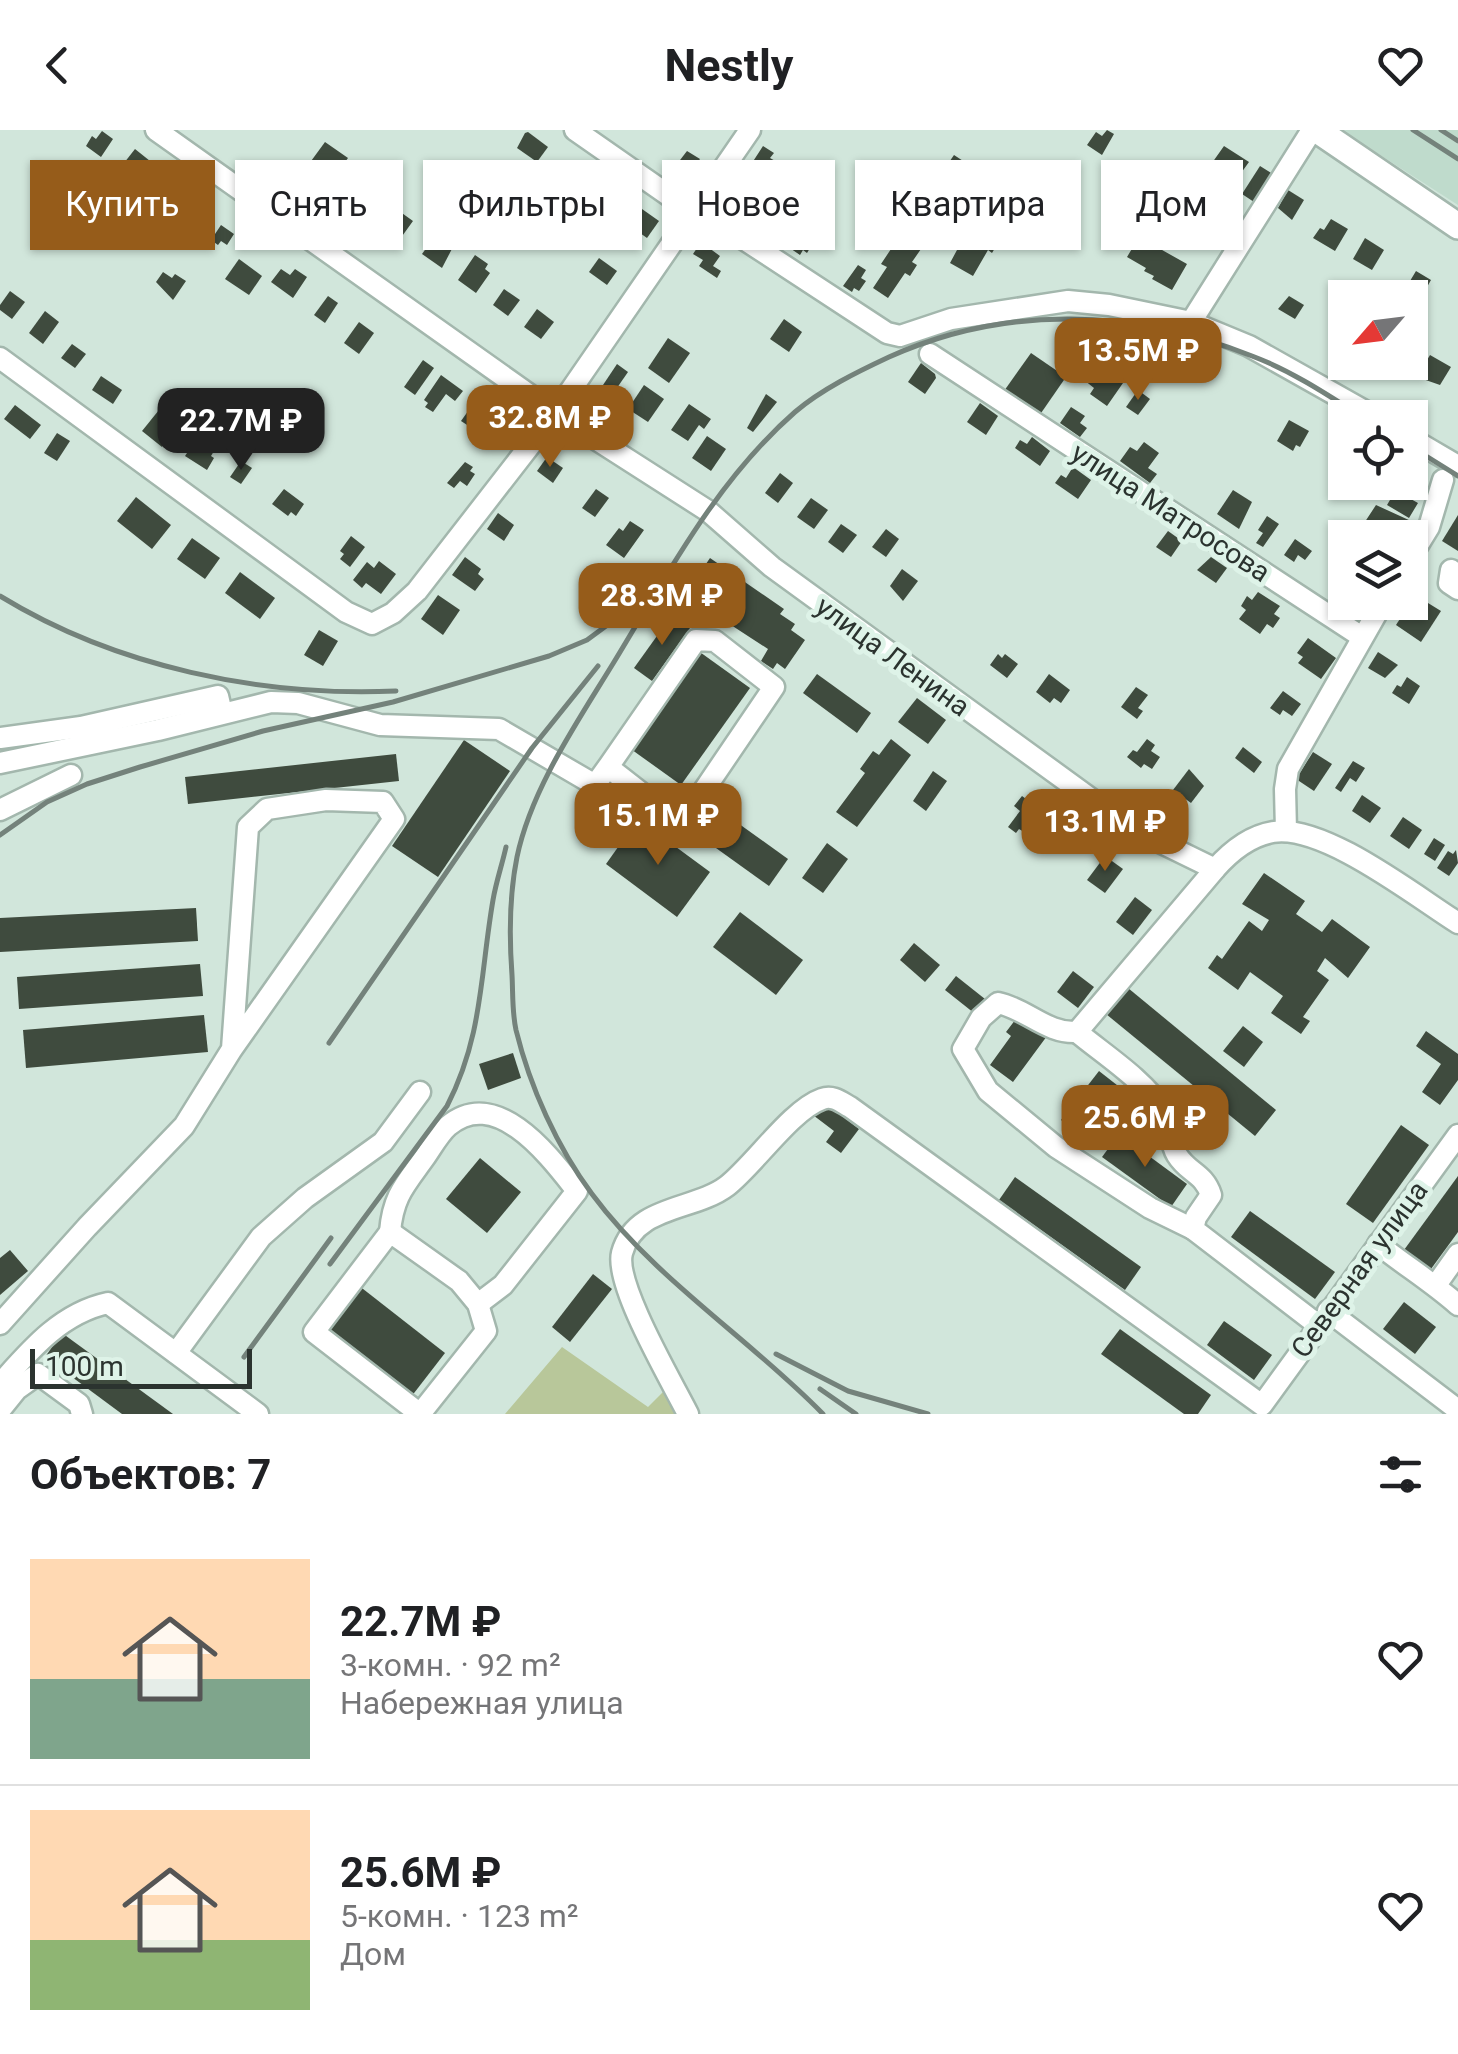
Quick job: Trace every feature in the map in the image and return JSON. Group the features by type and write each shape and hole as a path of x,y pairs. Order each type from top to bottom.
{"main road":[{"path":"1315,130 1458,226"}],"street":[{"name":"улица Ленина","path":"156,130 555,413 708,511 772,567 1131,828 1214,868"},
{"path":"576,130 662,190"},
{"path":"730,160 750,130"},
{"path":"1192,322 1315,130"},
{"path":"0,358 346,612 372,624 417,592 555,413 668,250"},
{"path":"760,250 887,333 900,336 951,319 1068,301 1109,305 1192,322 1280,360 1347,400"},
{"name":"улица Матросова","path":"930,354 1362,637"},
{"path":"1428,453 1451,473 1428,528"},
{"path":"1286,832 1288,769 1372,620"},
{"path":"0,763 271,702 298,704 380,725 499,729 596,785 608,767 696,640 715,641 774,687 681,824 608,767"},
{"path":"0,721 8,738 81,728 218,696 222,713"},
{"path":"0,810 71,775"},
{"path":"0,1324 86,1226 184,1126 232,1049 394,819 382,802 326,800 267,810 248,827 232,1049"},
{"path":"1077,1032 1230,851 1270,832 1312,838 1358,858 1458,923"},
{"path":"1194,1229 1196,1217 1211,1195 1206,1181 1179,1160 1171,1144 1166,1114 1151,1094 1077,1032 1063,1033 1012,1006 998,1004 981,1018 963,1049 988,1091 1056,1147 1150,1208 1194,1229 1458,1410"},
{"path":"176,1353 262,1237 305,1198 383,1142 420,1092"},
{"path":"688,1414 627,1290 620,1266 623,1249 648,1219 674,1206 702,1202 728,1185 808,1107 825,1097 850,1107 1264,1411"},
{"path":"390,1232 459,1282 478,1304 486,1331 420,1414 314,1332 390,1232 393,1204 449,1125 470,1114 494,1114 538,1142 577,1191 503,1285 478,1304"},
{"name":"Северная улица","path":"1264,1411 1323,1318 1455,1146"},
{"path":"1378,1244 1458,1305"},
{"path":"1436,1285 1458,1254"},
{"path":"0,1384 41,1338 92,1306 108,1303 258,1414"},
{"path":"0,1410 16,1389 38,1374 80,1404 82,1414"}],"shaded area":[{"path":"1341,130 1458,130 1458,205 1430,187"}],"green space":[{"path":"562,1347 648,1407 665,1390 678,1414 505,1414"}],"building":[{"path":"1107,130 1114,134 1102,155 1087,145 1096,132 1102,136"},
{"path":"102,131 113,139 101,157 86,146 92,136 96,139"},
{"path":"525,133 548,147 538,160 517,148"},
{"path":"325,142 348,158 347,160 312,160"},
{"path":"763,146 774,153 770,158 774,160 754,160"},
{"path":"1224,146 1249,162 1243,170 1243,160 1214,160"},
{"path":"135,149 149,160 126,160"},
{"path":"687,151 700,159 699,160 680,160"},
{"path":"1260,166 1273,174 1254,202 1243,192"},
{"path":"1288,190 1304,200 1292,220 1278,208"},
{"path":"642,209 659,221 647,238 642,234"},
{"path":"403,214 413,221 403,235"},
{"path":"1331,219 1348,229 1335,251 1313,238"},
{"path":"221,225 234,234 227,245 221,241 218,245 215,234"},
{"path":"1365,238 1384,250 1372,270 1353,259"},
{"path":"425,250 451,250 442,268 422,254"},
{"path":"696,250 712,250 720,256 713,266 721,271 717,278 699,266 703,260 693,254"},
{"path":"890,250 920,250 912,262 917,265 910,276 905,273 888,298 873,288 887,267 881,264"},
{"path":"957,250 988,250 973,276 950,263"},
{"path":"1131,250 1162,250 1187,264 1172,290 1127,257"},
{"path":"475,255 488,264 485,269 490,273 476,293 458,280"},
{"path":"599,258 617,271 607,285 589,272"},
{"path":"239,259 262,276 249,295 225,279"},
{"path":"858,265 866,270 861,278 866,281 859,291 854,288 852,292 843,286"},
{"path":"281,269 290,275 295,269 307,277 293,298 271,282"},
{"path":"1416,271 1431,280 1428,285 1428,280 1411,280"},
{"path":"163,272 186,281 173,300 156,282"},
{"path":"504,289 520,300 508,316 493,305"},
{"path":"10,291 25,302 12,319 0,310"},
{"path":"328,296 338,303 325,323 314,315"},
{"path":"1289,296 1304,305 1295,319 1278,309"},
{"path":"537,309 554,322 541,339 524,327"},
{"path":"45,311 59,322 43,344 29,333"},
{"path":"784,319 802,332 789,352 770,339"},
{"path":"359,322 374,333 359,354 344,343"},
{"path":"668,338 690,353 669,383 648,368"},
{"path":"72,344 86,354 75,368 61,358"},
{"path":"1031,353 1066,377 1039,416 1004,391"},
{"path":"1430,355 1451,367 1440,385 1426,380"},
{"path":"423,360 434,368 415,395 404,387"},
{"path":"921,363 936,378 925,394 908,382"},
{"path":"617,364 628,372 610,398 599,391"},
{"path":"1095,364 1123,383 1107,406 1090,394 1094,388 1084,380"},
{"path":"441,375 463,391 455,401 446,394 433,412 425,407 428,403 424,400"},
{"path":"101,376 122,390 113,404 92,390"},
{"path":"644,385 664,399 648,422 628,409"},
{"path":"1138,390 1150,399 1138,415 1126,407"},
{"path":"766,394 777,402 753,432 747,428"},
{"path":"476,400 498,416 484,436 461,421"},
{"path":"209,403 221,410 216,418 219,420 205,434 194,427"},
{"path":"980,403 998,416 986,435 967,422"},
{"path":"689,404 711,419 704,429 699,425 688,441 671,430"},
{"path":"15,405 41,425 30,439 4,419"},
{"path":"1071,407 1085,416 1080,423 1087,428 1080,437 1060,423"},
{"path":"159,410 179,425 162,447 142,431"},
{"path":"1289,420 1309,431 1293,451 1277,441"},
{"path":"57,433 70,441 57,461 44,453"},
{"path":"199,435 210,442 207,447 214,451 207,470 185,456"},
{"path":"707,436 726,449 711,471 692,458"},
{"path":"1032,437 1050,451 1040,466 1015,448 1020,440 1027,444"},
{"path":"1144,442 1159,453 1148,468 1157,474 1150,483 1120,461 1130,447 1137,451"},
{"path":"547,457 563,468 553,483 537,471"},
{"path":"241,461 252,468 241,484 230,477"},
{"path":"465,462 475,474 467,486 460,481 454,488 447,483"},
{"path":"1073,467 1091,480 1078,499 1055,483 1061,475 1066,478"},
{"path":"780,473 793,483 778,503 765,493"},
{"path":"284,489 304,504 296,516 291,512 288,516 272,504"},
{"path":"596,489 609,498 595,517 582,508"},
{"path":"1233,490 1252,502 1239,529 1217,514"},
{"path":"136,497 171,525 152,549 117,521"},
{"path":"811,498 828,510 814,529 797,517"},
{"path":"1390,500 1418,503 1409,518 1387,505"},
{"path":"1376,505 1409,520 1366,520"},
{"path":"498,513 514,525 504,541 487,529"},
{"path":"1458,515 1458,551 1442,541"},
{"path":"1267,516 1279,524 1263,547 1256,543 1263,533 1258,530"},
{"path":"630,521 644,530 624,558 606,545"},
{"path":"841,524 857,535 843,553 828,542"},
{"path":"886,529 899,539 886,557 872,547"},
{"path":"1168,531 1182,541 1171,557 1156,547"},
{"path":"351,536 365,547 350,567 340,559 344,554 340,551"},
{"path":"192,538 220,558 205,579 177,559"},
{"path":"1295,539 1312,551 1305,560 1298,555 1294,562 1284,555"},
{"path":"465,557 481,569 478,574 484,579 475,591 452,575"},
{"path":"1211,557 1227,568 1216,583 1197,570"},
{"path":"710,558 784,609 780,614 795,624 791,630 805,640 785,669 777,663 773,669 761,661 768,649 685,595"},
{"path":"379,561 396,574 381,594 366,583 362,588 353,580 367,562 374,568"},
{"path":"902,569 918,581 903,601 890,586"},
{"path":"240,572 275,598 260,619 225,593"},
{"path":"1258,592 1280,606 1274,614 1280,618 1273,628 1267,624 1260,634 1239,619 1246,610 1241,606 1247,596 1252,600"},
{"path":"438,595 460,610 443,635 421,619"},
{"path":"1428,603 1441,611 1421,642 1396,625 1399,620 1428,620"},
{"path":"672,615 690,628 652,681 634,668"},
{"path":"319,630 338,641 323,666 304,655"},
{"path":"1308,638 1336,658 1321,679 1298,663 1303,657 1297,653"},
{"path":"697,650 750,688 681,785 628,747"},
{"path":"1378,652 1398,665 1385,678 1368,668"},
{"path":"998,654 1002,658 1005,654 1018,664 1007,678 990,665"},
{"path":"817,674 871,713 857,733 803,693"},
{"path":"1049,674 1070,690 1061,703 1054,698 1050,703 1036,692"},
{"path":"1407,677 1420,686 1409,704 1392,693"},
{"path":"1136,687 1148,695 1138,708 1143,711 1137,719 1121,707"},
{"path":"1283,691 1301,704 1292,716 1283,710 1280,715 1270,708"},
{"path":"917,698 946,720 928,744 898,722"},
{"path":"891,739 911,755 857,827 836,812 865,773 860,769 873,751 879,755"},
{"path":"1147,739 1155,745 1151,751 1160,757 1152,769 1144,764 1141,768 1127,757"},
{"path":"464,740 510,771 438,877 392,846"},
{"path":"1243,747 1262,762 1254,773 1235,758"},
{"path":"1313,752 1332,764 1314,791 1296,779"},
{"path":"396,754 399,781 188,804 185,777"},
{"path":"1353,761 1365,768 1356,782 1350,778 1341,792 1335,788"},
{"path":"1189,769 1204,786 1191,803 1173,790"},
{"path":"933,771 947,781 926,811 913,801"},
{"path":"1362,795 1381,808 1370,823 1352,811"},
{"path":"1022,796 1041,810 1024,832 1019,829 1016,833 1008,827 1020,811 1014,806"},
{"path":"728,816 788,859 769,886 709,843"},
{"path":"1403,817 1422,830 1409,849 1390,836"},
{"path":"638,819 710,872 677,917 606,864"},
{"path":"1434,838 1445,845 1435,861 1424,854"},
{"path":"827,843 848,859 823,893 802,878"},
{"path":"1456,850 1458,863 1449,876 1437,868 1448,851 1453,854"},
{"path":"1105,856 1123,869 1105,893 1087,880"},
{"path":"1264,873 1305,901 1296,914 1322,932 1332,919 1370,947 1348,978 1325,958 1317,971 1329,980 1303,1017 1310,1021 1301,1034 1271,1013 1283,996 1250,972 1238,990 1208,968 1217,955 1222,959 1249,921 1262,931 1269,920 1242,904"},
{"path":"1135,897 1152,910 1133,935 1116,922"},
{"path":"196,908 198,941 0,952 0,918"},
{"path":"740,912 803,960 776,995 713,947"},
{"path":"914,943 940,965 925,982 900,960"},
{"path":"200,964 203,996 19,1009 17,977"},
{"path":"1073,971 1094,987 1078,1008 1057,992"},
{"path":"956,976 985,999 974,1013 945,990"},
{"path":"1128,988 1276,1110 1255,1136 1106,1014"},
{"path":"204,1015 208,1052 26,1068 23,1030"},
{"path":"1019,1015 1047,1036 1013,1082 990,1065 1011,1036 1006,1032"},
{"path":"1243,1026 1263,1042 1244,1067 1223,1051"},
{"path":"1426,1031 1458,1054 1458,1080 1440,1105 1422,1092 1441,1064 1416,1046"},
{"path":"513,1053 521,1078 488,1090 479,1064"},
{"path":"1099,1071 1122,1089 1085,1138 1061,1120"},
{"path":"819,1098 859,1129 841,1153 826,1142 834,1131 809,1112"},
{"path":"1401,1125 1429,1145 1373,1223 1346,1204"},
{"path":"1119,1134 1187,1184 1171,1207 1102,1157"},
{"path":"480,1158 521,1192 487,1233 446,1199"},
{"path":"1458,1176 1458,1232 1431,1269 1404,1250"},
{"path":"1015,1177 1141,1267 1125,1290 999,1200"},
{"path":"1250,1211 1335,1272 1315,1299 1231,1237"},
{"path":"10,1250 28,1271 0,1295 0,1258"},
{"path":"593,1274 612,1289 570,1342 552,1327"},
{"path":"358,1285 445,1353 411,1397 324,1329"},
{"path":"1404,1302 1436,1327 1415,1354 1383,1329"},
{"path":"1224,1321 1272,1355 1254,1380 1207,1345"},
{"path":"1120,1329 1211,1395 1198,1414 1184,1414 1101,1354"},
{"path":"62,1333 173,1414 122,1414 45,1357"}],"railway":[{"path":"1413,130 1458,159"},
{"path":"1441,130 1458,141"},
{"path":"823,1414 644,1254 617,1225 567,1157 537,1095 515,1023 510,945 517,857 544,781 674,563 741,468 805,404 889,357 934,340 1024,321 1116,322 1207,340 1267,362 1336,400"},
{"path":"1428,457 1458,476"},
{"path":"0,835 47,802 87,784 263,731 393,702 549,656 587,640 625,612 650,585"},
{"path":"0,596 92,642 191,672 293,689 396,691"},
{"path":"329,1043 532,748 598,666"},
{"path":"330,1264 447,1106 459,1080 474,1030 493,900 506,847"},
{"path":"244,1357 331,1238"},
{"path":"776,1354 848,1391 928,1414"},
{"path":"820,1389 856,1414"}]}
